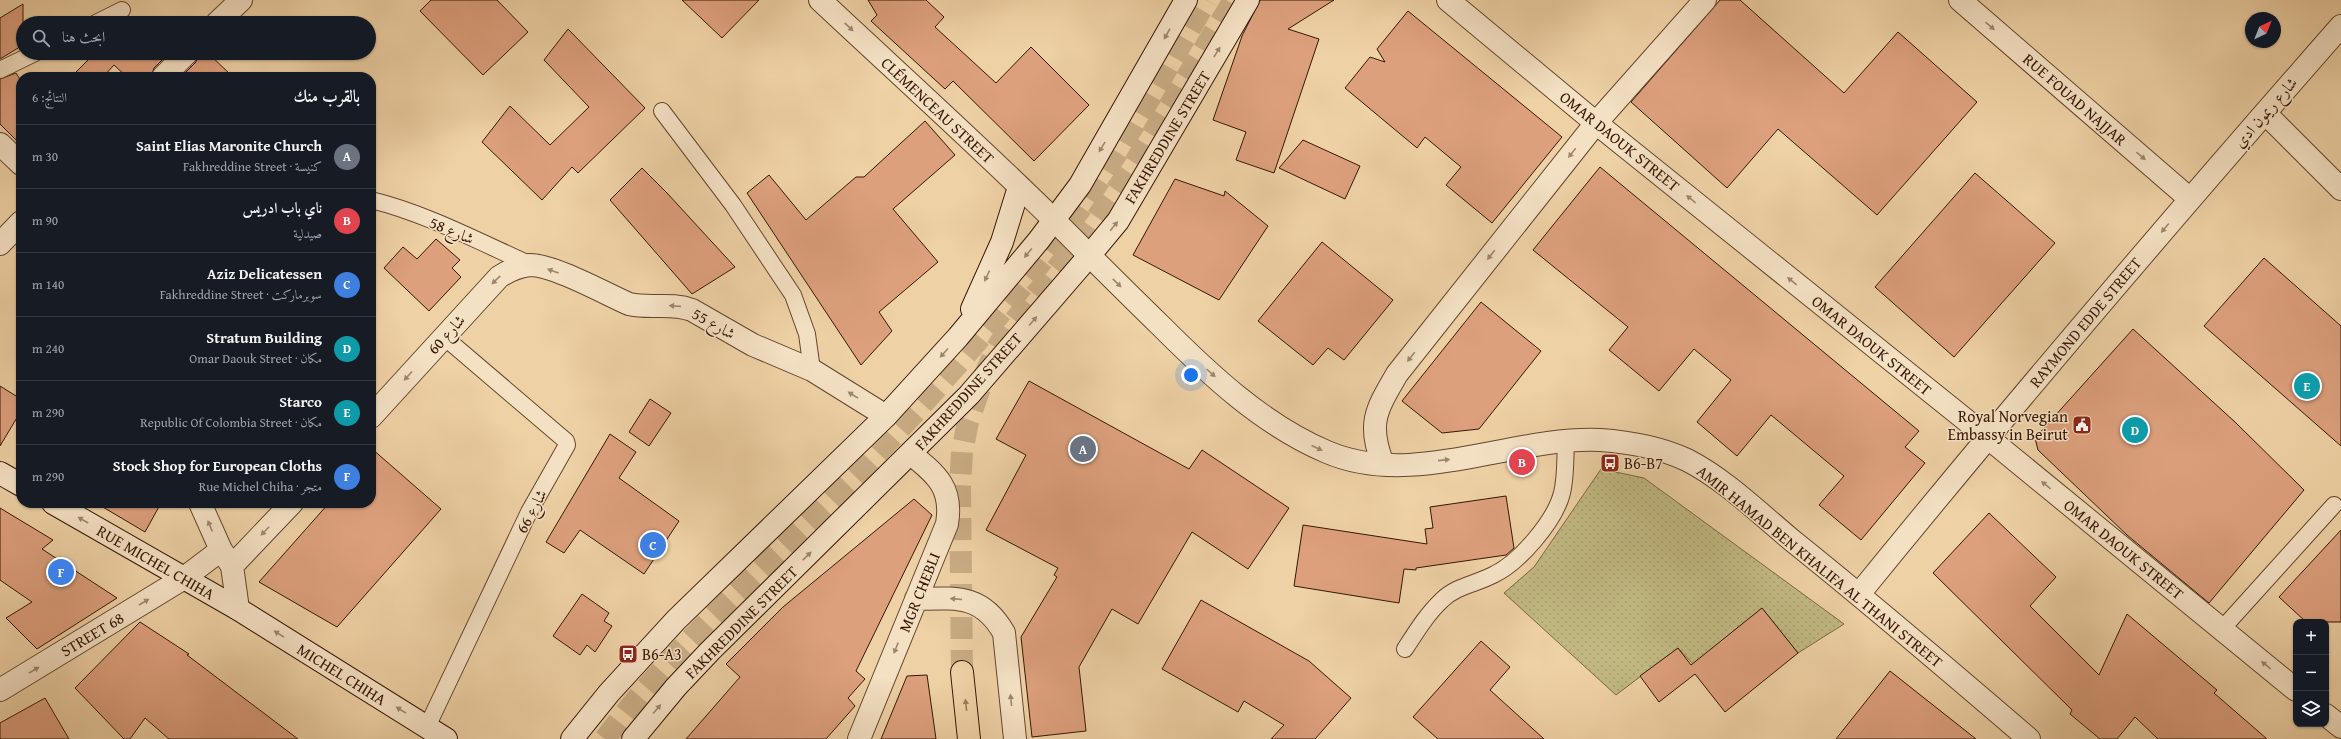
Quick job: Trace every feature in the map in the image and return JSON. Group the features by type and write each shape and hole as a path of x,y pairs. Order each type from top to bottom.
{"highway":[{"path":"962,672 969,739"}],"street":[{"path":"224,16 241,0"},
{"name":"CLÉMENCEAU STREET","path":"820,0 1055,221 1089,256"},
{"path":"572,739 609,693 676,620 886,416 958,337 1055,221 1111,131 1186,0"},
{"name":"FAKHREDDINE STREET","path":"633,739 676,687 710,651 969,395 1089,256 1118,221 1248,0"},
{"name":"OMAR DAOUK STREET","path":"1448,0 1596,123 1987,437 2293,688"},
{"path":"1383,464 1375,443 1375,422 1381,402 1397,374 1596,123 1705,0"},
{"name":"RUE FOUAD NAJJAR","path":"1960,0 2190,199"},
{"name":"شارع ريمون ادي","path":"2190,199 2341,26"},
{"path":"168,72 180,60"},
{"path":"2265,113 2341,189"},
{"path":"0,144 16,159"},
{"path":"958,337 1002,242 1019,187"},
{"name":"RAYMOND EDDE STREET","path":"1859,594 1987,437 2190,199"},
{"path":"0,244 16,227"},
{"name":"AMIR HAMAD BEN KHALIFA AL THANI STREET","path":"1089,256 1187,352 1230,390 1278,426 1330,454 1357,462 1383,464 1450,460 1566,442 1596,440 1639,444 1684,459 1718,480 1859,594 2029,739"},
{"name":"شارع 55","path":"531,265 550,269 629,304 639,306 682,306 753,345 812,370 886,416"},
{"name":"شارع 60","path":"376,411 443,336 499,277 513,269 531,265"},
{"name":"MGR CHEBLI","path":"859,739 947,524 949,510 947,495 942,482 932,471 911,454"},
{"path":"0,473 16,482"},
{"name":"RUE MICHEL CHIHA","path":"62,508 238,609"},
{"path":"202,508 226,558 238,609"},
{"path":"226,558 286,508"},
{"name":"STREET 68","path":"0,690 184,578 226,558"},
{"path":"916,599 956,598 972,601 985,609 997,620 1004,633 1015,739"},
{"name":"MICHEL CHIHA","path":"238,609 446,739"},
{"path":"2329,717 2341,727"}],"lane":[{"path":"110,16 122,10"},
{"path":"0,70 21,60"},
{"path":"662,111 733,205 793,295 807,334 812,370"},
{"name":"شارع 58","path":"376,201 385,203 444,226 531,265"},
{"name":"شارع 66","path":"427,727 529,512 567,445 566,441 443,336"},
{"path":"1405,649 1442,600 1460,588 1493,575 1513,562 1537,536 1552,514 1562,494 1566,442"},
{"path":"2222,629 2334,505"}],"shaded area":[{"path":"1601,469 1644,478 1844,624 1798,653 1762,608 1693,664 1678,648 1616,695 1504,593 1534,567"}],"building":[{"path":"431,0 497,0 528,32 483,75 420,11"},
{"path":"682,0 759,0 722,38"},
{"path":"868,0 926,0 944,17 935,27 996,83 1031,47 1089,105 1034,161 953,81 945,89 871,21 877,15"},
{"path":"1260,0 1334,0 1288,29 1319,39 1274,173 1236,160 1246,132 1213,120 1242,36"},
{"path":"1720,0 1740,0 1844,93 1898,32 1977,102 1877,215 1778,129 1727,188 1631,102"},
{"path":"23,4 23,16 16,16 16,49 0,59 0,18"},
{"path":"1408,11 1562,137 1492,223 1446,185 1461,167 1425,137 1417,148 1345,88 1370,57 1385,62 1377,49"},
{"path":"568,29 645,108 578,173 572,167 542,200 482,142 510,106 550,145 589,107 544,60"},
{"path":"88,60 162,60 154,68 153,72 122,72 114,65 108,72 76,72"},
{"path":"197,60 215,60 228,72 186,72"},
{"path":"16,73 16,140 0,124 0,79"},
{"path":"925,121 955,155 893,209 938,262 879,312 892,331 861,365 747,193 769,175 806,220 856,177 864,177"},
{"path":"1303,140 1360,166 1345,199 1279,168"},
{"path":"1600,167 1919,431 1905,447 1925,463 1861,540 1819,505 1844,476 1771,415 1737,456 1697,422 1731,380 1694,349 1659,391 1609,350 1628,327 1533,250"},
{"path":"642,168 735,267 692,294 610,200"},
{"path":"1975,173 2055,243 1954,357 1875,287"},
{"path":"1175,179 1224,196 1225,191 1268,226 1219,300 1133,255"},
{"path":"436,239 460,260 452,268 461,277 429,311 384,268 403,247 417,259"},
{"path":"1322,242 1393,300 1344,360 1328,348 1313,365 1258,321"},
{"path":"2264,258 2341,326 2341,446 2204,326"},
{"path":"1481,302 1541,351 1479,429 1442,433 1402,401"},
{"path":"2133,329 2235,422 2304,490 2209,603 2127,535 2038,450 2035,438"},
{"path":"1029,381 1189,469 1202,450 1289,508 1248,569 1192,532 1138,624 1112,609 1079,667 1086,731 1032,737 1021,637 1057,577 1054,575 1058,568 986,530 1026,455 996,439"},
{"path":"0,386 16,396 16,419 0,446"},
{"path":"650,399 671,413 649,446 629,432"},
{"path":"610,434 636,452 619,478 679,521 644,574 580,530 564,553 546,542"},
{"path":"376,452 441,509 337,627 259,582 325,508 376,508"},
{"path":"1506,496 1514,548 1506,555 1416,568 1416,570 1404,569 1399,603 1294,586 1303,525 1427,544 1425,529 1433,528 1430,507"},
{"path":"914,499 932,515 856,671 865,679 848,698 855,706 826,739 686,739 740,677 726,664 783,607"},
{"path":"0,508 53,540 42,549 117,598 37,649 6,618 32,602 0,580"},
{"path":"104,508 158,508 145,532"},
{"path":"1989,513 2056,577 2030,606 2099,675 2127,614 2217,690 2214,693 2267,739 2158,739 2135,717 2117,739 2100,739 2070,714 2072,710 1933,573"},
{"path":"2341,530 2341,622 2329,622 2329,619 2303,619 2279,597"},
{"path":"582,594 609,613 604,621 612,626 595,652 587,645 580,655 553,636"},
{"path":"1201,600 1309,661 1351,698 1315,739 1271,739 1284,725 1244,701 1238,712 1162,669"},
{"path":"1762,608 1798,653 1725,712 1695,674 1659,702 1640,676 1678,648 1691,665"},
{"path":"140,622 189,654 187,655 298,739 169,739 145,718 130,739 124,739 75,688"},
{"path":"1481,641 1510,667 1490,690 1544,739 1438,739 1413,717"},
{"path":"1890,671 1976,739 1836,739"},
{"path":"927,675 936,739 881,739 907,676"},
{"path":"45,698 69,739 0,739 0,723"}],"tunnel":[{"path":"605,739 664,668 728,601 860,471 943,381 997,318 1048,254 1108,167 1142,112 1207,0"},
{"path":"962,672 960,487 962,452 968,422 985,374 996,349 1011,325 1088,230 1129,172 1234,0"}],"place":[{"name":"Starco","path":"2307,386"},
{"name":"Royal Norvegian Embassy in Beirut","path":"2082,425"},
{"name":"Stratum Building","path":"2135,430"},
{"name":"Saint Elias Maronite Church","path":"1083,449"},
{"name":"ناي باب ادريس","path":"1522,462"},
{"name":"B6-B7","path":"1610,463"},
{"name":"Aziz Delicatessen","path":"653,545"},
{"name":"Stock Shop for European Cloths","path":"61,572"},
{"name":"B6-A3","path":"628,654"}]}
